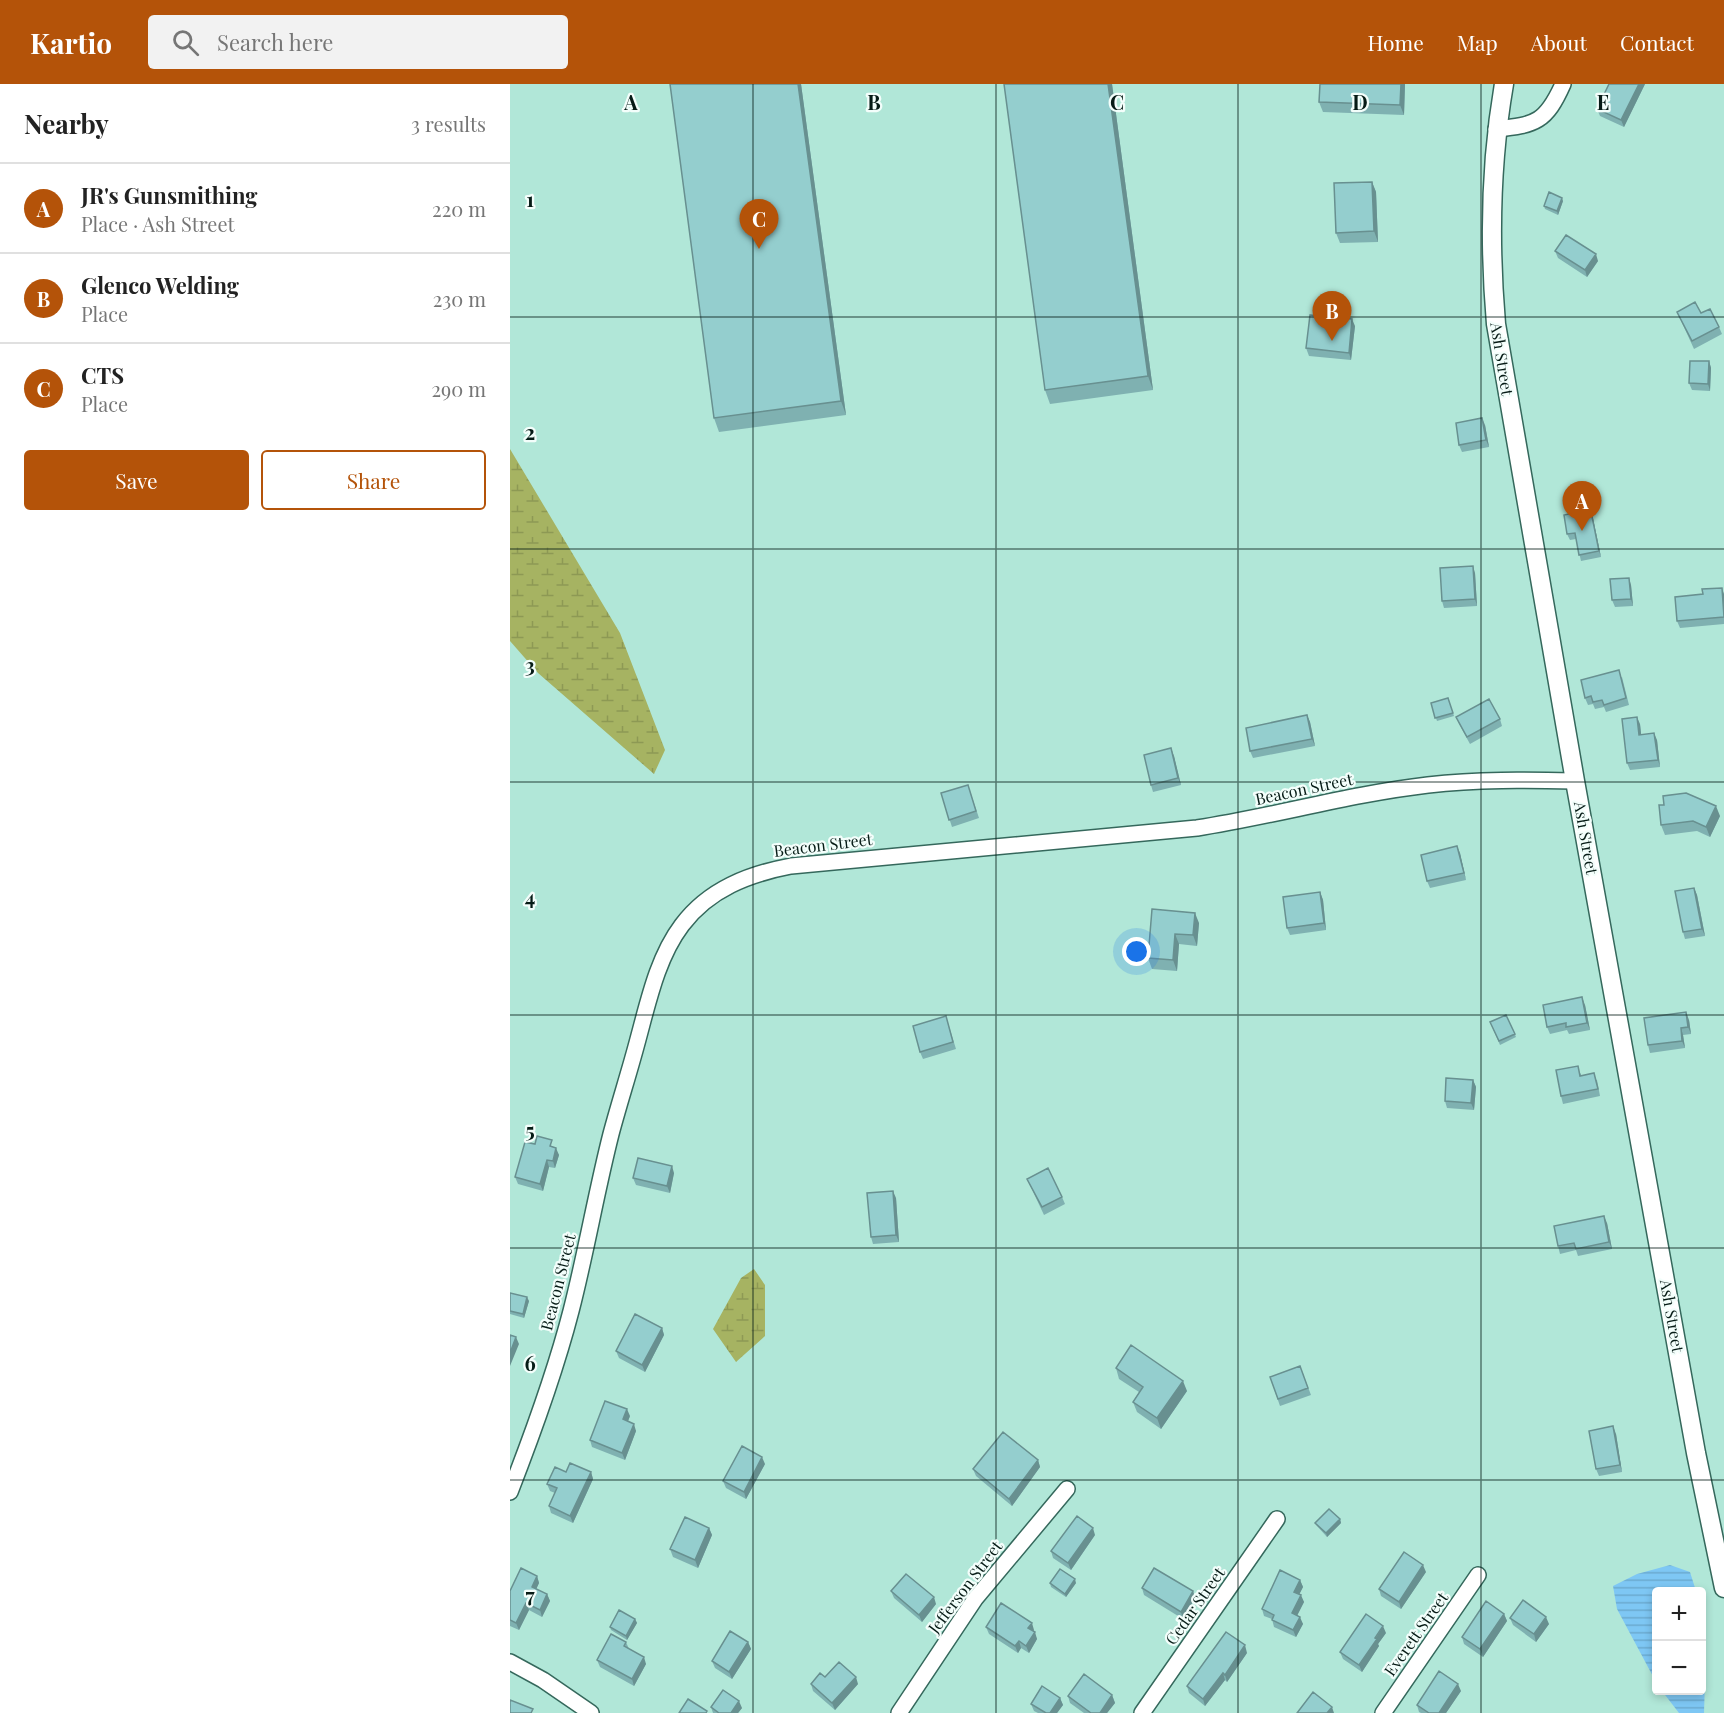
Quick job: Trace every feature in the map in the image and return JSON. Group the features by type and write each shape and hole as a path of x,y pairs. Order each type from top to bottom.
{"street":[{"name":"Ash Street","path":"1504,84 1496,129 1491,195 1492,281 1496,324 1575,781 1696,1453 1724,1588"},
{"path":"1496,129 1528,126 1543,116 1563,84"},
{"name":"Beacon Street","path":"510,1492 532,1434 571,1312 611,1134 659,972 670,944 681,926 711,896 749,876 791,866 1197,828 1427,785 1490,779 1575,781"},
{"name":"Jefferson Street","path":"899,1713 975,1599 1067,1489"},
{"name":"Cedar Street","path":"1142,1713 1277,1519"},
{"name":"Everett Street","path":"1383,1713 1478,1575"},
{"path":"510,1662 543,1680 591,1713"}],"green space":[{"path":"510,449 620,633 665,750 654,774 538,673 510,641"},
{"path":"754,1269 765,1285 765,1336 736,1362 713,1329 741,1278"}],"water":[{"path":"1670,1565 1690,1572 1695,1587 1652,1587 1652,1675 1617,1609 1613,1586 1637,1574"},
{"path":"1665,1695 1705,1695 1704,1713 1679,1713"}],"building":[{"path":"670,84 798,84 841,401 714,418"},
{"path":"1004,84 1108,84 1148,376 1045,390"},
{"path":"1320,84 1401,84 1400,105 1319,102"},
{"path":"1609,84 1639,84 1621,120 1597,109"},
{"path":"1372,182 1374,231 1336,233 1334,183"},
{"path":"1549,192 1562,198 1557,211 1544,206"},
{"path":"1566,235 1596,254 1585,270 1555,251"},
{"path":"1695,302 1701,313 1710,309 1719,327 1692,341 1677,312"},
{"path":"1310,315 1352,319 1349,353 1306,348"},
{"path":"1690,361 1709,361 1708,384 1689,383"},
{"path":"1482,418 1486,440 1459,445 1456,423"},
{"path":"1587,492 1599,551 1579,555 1575,533 1567,534 1564,515 1574,513 1572,494"},
{"path":"1473,566 1475,599 1442,601 1440,568"},
{"path":"1629,578 1631,599 1612,600 1610,579"},
{"path":"1722,588 1724,617 1677,621 1675,597 1703,594 1702,589"},
{"path":"1619,670 1626,698 1604,705 1602,700 1593,702 1591,696 1585,698 1581,680"},
{"path":"1448,698 1453,713 1435,718 1431,703"},
{"path":"1489,699 1500,719 1467,737 1456,717"},
{"path":"1307,715 1312,739 1250,751 1246,728"},
{"path":"1637,717 1639,735 1654,733 1658,760 1627,763 1622,719"},
{"path":"1171,748 1178,778 1151,785 1144,755"},
{"path":"968,785 976,811 949,820 941,793"},
{"path":"1686,793 1716,806 1706,827 1693,821 1661,825 1659,805 1664,805 1663,796"},
{"path":"1457,846 1464,873 1427,881 1421,855"},
{"path":"1694,888 1702,929 1683,932 1675,891"},
{"path":"1320,892 1324,923 1287,928 1283,897"},
{"path":"1152,909 1195,913 1193,935 1175,934 1173,960 1148,958"},
{"path":"1582,997 1587,1023 1566,1027 1566,1023 1547,1027 1543,1005"},
{"path":"1686,1012 1688,1027 1681,1028 1682,1041 1648,1045 1644,1018"},
{"path":"1506,1015 1515,1034 1499,1041 1490,1022"},
{"path":"946,1016 953,1042 920,1052 913,1026"},
{"path":"1578,1066 1580,1076 1594,1073 1598,1089 1561,1096 1556,1070"},
{"path":"1446,1078 1473,1080 1471,1103 1445,1101"},
{"path":"537,1136 552,1140 550,1146 556,1148 553,1161 547,1160 540,1184 515,1177 525,1142 535,1144"},
{"path":"638,1158 672,1166 667,1186 633,1178"},
{"path":"1048,1168 1062,1197 1042,1207 1027,1179"},
{"path":"893,1191 896,1235 871,1237 867,1193"},
{"path":"1604,1216 1609,1242 1576,1249 1574,1243 1558,1246 1554,1226"},
{"path":"510,1293 527,1297 523,1314 510,1311"},
{"path":"635,1314 662,1328 642,1365 616,1351"},
{"path":"510,1335 516,1337 510,1353"},
{"path":"1131,1345 1183,1381 1157,1418 1133,1402 1143,1387 1116,1368"},
{"path":"1300,1366 1308,1388 1278,1399 1270,1377"},
{"path":"605,1401 627,1409 623,1419 634,1424 622,1453 590,1440"},
{"path":"1613,1426 1620,1465 1596,1469 1589,1431"},
{"path":"1003,1432 1038,1460 1009,1499 973,1469"},
{"path":"742,1446 762,1457 744,1492 723,1481"},
{"path":"570,1463 591,1472 570,1516 549,1506 557,1488 547,1484 555,1467 566,1472"},
{"path":"1329,1509 1340,1519 1326,1533 1315,1523"},
{"path":"1077,1516 1093,1528 1068,1563 1051,1551"},
{"path":"685,1517 709,1528 695,1560 670,1549"},
{"path":"1404,1552 1423,1565 1399,1602 1379,1589"},
{"path":"521,1568 537,1576 532,1587 547,1594 540,1610 526,1603 516,1623 510,1620 510,1591"},
{"path":"1154,1568 1193,1591 1181,1612 1142,1588"},
{"path":"1060,1569 1075,1579 1065,1594 1050,1583"},
{"path":"1280,1570 1300,1580 1294,1592 1301,1595 1292,1613 1300,1617 1293,1630 1272,1620 1274,1615 1262,1609"},
{"path":"906,1574 934,1597 919,1615 891,1591"},
{"path":"1523,1600 1546,1617 1534,1634 1510,1618"},
{"path":"1486,1601 1504,1614 1480,1649 1462,1637"},
{"path":"1001,1603 1032,1623 1028,1628 1035,1632 1026,1646 1019,1641 1015,1646 986,1627"},
{"path":"619,1610 635,1619 626,1636 610,1627"},
{"path":"1366,1614 1383,1626 1359,1665 1340,1652"},
{"path":"730,1631 748,1642 729,1672 712,1661"},
{"path":"1226,1632 1245,1645 1225,1675 1223,1673 1203,1699 1187,1686"},
{"path":"611,1634 626,1642 624,1646 644,1657 632,1679 597,1660"},
{"path":"839,1662 856,1677 832,1703 811,1684 820,1673 825,1677"},
{"path":"1439,1671 1458,1684 1439,1713 1429,1713 1417,1705"},
{"path":"1084,1674 1112,1695 1100,1713 1091,1713 1068,1696"},
{"path":"1042,1686 1060,1698 1050,1713 1031,1704"},
{"path":"723,1690 739,1701 731,1713 719,1713 711,1707"},
{"path":"1313,1692 1332,1707 1327,1713 1297,1713"},
{"path":"688,1699 707,1711 706,1713 679,1713"},
{"path":"510,1700 533,1709 531,1713 510,1713"}],"place":[{"name":"CTS","path":"759,249"},
{"name":"Glenco Welding","path":"1332,341"},
{"name":"JR's Gunsmithing","path":"1582,531"}]}
